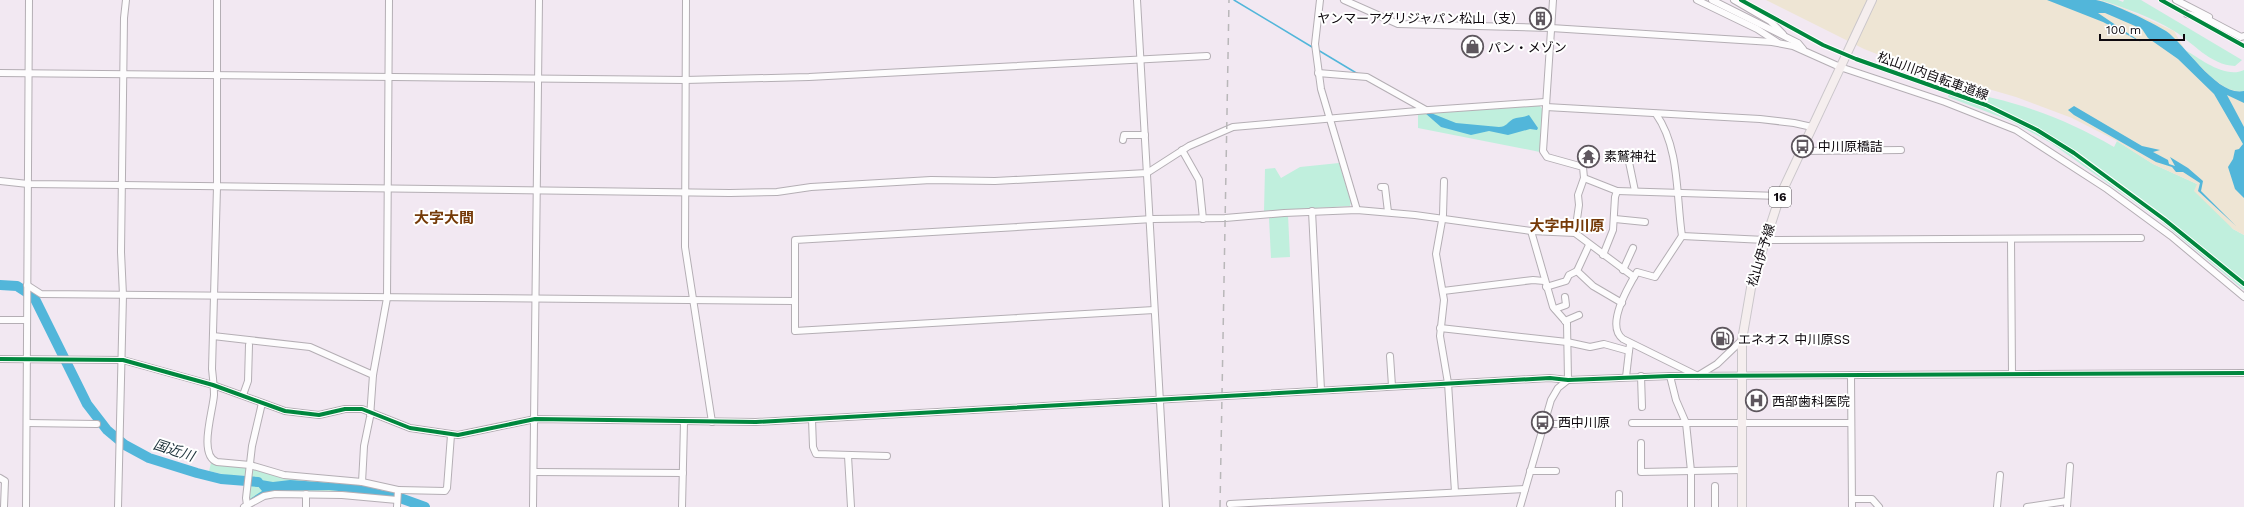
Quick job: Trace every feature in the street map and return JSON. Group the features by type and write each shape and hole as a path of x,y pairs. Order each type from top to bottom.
{"main road":[{"name":"松山伊予線","path":"1742,507 1742,340 1748,299 1780,196 1872,0"}],"street":[{"path":"26,507 29,0"},
{"path":"118,507 123,360 122,185 124,18 126,0"},
{"path":"217,0 217,187 212,336 214,395 208,443 209,456 212,460 217,462 250,465 284,475 362,482 397,498"},
{"path":"362,482 364,446 368,433 373,376 387,298 389,0"},
{"path":"533,507 539,0"},
{"path":"686,0 685,247 712,422"},
{"path":"1137,0 1166,507"},
{"path":"1320,0 1315,44 1318,73 1329,119 1358,210"},
{"path":"1344,0 1398,24 1551,28 1778,43 1806,52 1945,102 2016,130 2050,151 2146,218 2243,297"},
{"path":"1553,0 1544,155 1581,165 1584,170 1584,178 1578,195 1575,233"},
{"path":"1697,0 1757,29 1778,43"},
{"path":"1712,0 1798,42 1806,52"},
{"path":"1734,0 1770,21 1784,36"},
{"path":"2176,0 2195,9 2243,37"},
{"path":"2187,14 2217,23"},
{"path":"0,73 686,80 809,77 1140,58 1207,56"},
{"path":"1318,73 1362,76 1427,110"},
{"path":"0,181 28,184 217,187 777,192 811,187 916,180 948,179 995,181 1147,173 1182,150 1211,135 1233,127 1427,110 1546,105 1656,114 1760,119 1794,123 1812,127"},
{"path":"1656,114 1662,122 1672,148 1682,236 1655,277 1637,272 1615,320 1619,336 1630,344 1698,376"},
{"path":"1123,140 1124,135 1128,134 1145,135"},
{"path":"1182,150 1199,180 1203,219"},
{"path":"1801,151 1901,150"},
{"path":"1629,162 1635,191"},
{"path":"1584,178 1617,191 1780,196"},
{"path":"1444,181 1442,219 1436,248 1444,300 1440,328 1448,383 1455,492"},
{"path":"1381,187 1385,187 1388,212"},
{"path":"1603,255 1610,240 1615,219 1614,197 1617,191"},
{"path":"1154,310 795,331 795,240 1150,220 1203,219 1312,211 1358,210 1388,212 1532,231 1575,233 1634,277"},
{"path":"1312,211 1321,390"},
{"path":"1615,219 1645,222"},
{"path":"1520,507 1554,393 1568,380 1568,328 1565,321 1555,310 1545,284 1532,231"},
{"path":"1682,236 1766,240 2141,238"},
{"path":"2011,239 2012,374"},
{"path":"1443,291 1533,280 1545,284 1566,281 1569,275 1577,271 1590,245"},
{"path":"1623,270 1633,248"},
{"path":"1577,271 1593,286 1622,303"},
{"path":"27,289 41,294 794,301"},
{"path":"1555,310 1566,305 1565,297"},
{"path":"1565,321 1579,315"},
{"path":"0,320 26,320"},
{"path":"1440,328 1567,342 1590,347 1604,344 1629,351"},
{"path":"212,336 310,347 373,376"},
{"path":"1698,376 1717,364 1742,340"},
{"path":"1626,377 1630,344"},
{"path":"243,395 248,381 249,345"},
{"path":"1390,356 1392,386"},
{"path":"0,359 123,360 213,385 285,411 314,415 327,414 349,409 370,412 410,428 451,435 534,419 712,422 812,419 1550,378 1568,380 1641,376 2244,373"},
{"path":"1851,375 1852,507"},
{"path":"1641,376 1642,407"},
{"path":"1670,376 1676,400 1686,423 1691,471 1691,507"},
{"path":"245,506 252,446 262,403"},
{"path":"812,419 813,448 816,454 887,456"},
{"path":"682,507 684,422"},
{"path":"27,423 97,424"},
{"path":"1632,423 1851,423"},
{"path":"1544,424 1577,424"},
{"path":"245,506 269,495 306,494 397,498 445,491 447,488 451,435"},
{"path":"1641,443 1641,472 1742,470"},
{"path":"848,456 851,507"},
{"path":"2026,507 2067,504 2070,466"},
{"path":"1530,471 1556,471"},
{"path":"534,472 683,473"},
{"path":"1997,507 2000,475"},
{"path":"0,478 5,481 4,507"},
{"path":"1715,486 1715,507"},
{"path":"1230,504 1525,489"},
{"path":"306,494 306,507"},
{"path":"1619,494 1619,507"},
{"path":"1852,499 1872,499 1879,507"}],"green space":[{"path":"2100,0 2118,0 2123,2 2124,0 2141,0 2242,60 2235,66 2218,62 2157,21"},
{"path":"2185,50 2213,67 2221,70 2237,72 2244,70 2244,91 2228,89 2220,84"},
{"path":"1950,90 1993,98 2035,110 2095,136 2114,147 2117,141 2153,164 2197,184 2233,229 2244,235 2244,290 2157,218 2051,143 2011,121 1948,97"},
{"path":"1539,105 1544,111 1540,152 1418,128 1418,112"},
{"path":"1339,163 1351,202 1350,206 1264,211 1265,169 1275,168 1281,178 1300,167"},
{"path":"1288,215 1290,257 1271,258 1269,218"},
{"path":"211,463 335,480 396,499 274,493 249,503 250,476 226,475 209,471"}],"sand":[{"path":"1766,0 2100,0 2125,9 2174,31 2185,50 2211,77 2226,88 2239,92 2244,91 2244,235 2233,229 2194,191 2197,184 2153,164 2117,141 2072,118 2016,97 1905,65 1864,49"}],"water":[{"path":"2047,0 2096,0 2132,13 2166,31 2202,68 2223,86 2234,91 2244,91 2244,103 2227,95 2244,127 2244,198 2235,189 2228,167 2233,159 2235,150 2239,149 2243,144 2214,94 2178,59 2148,38 2142,29 2105,13 2098,13 2141,42 2103,22"},
{"path":"2074,106 2142,146 2160,150 2153,152 2168,160 2169,164 2175,166 2170,157 2188,168 2203,181 2201,191 2236,226 2198,191 2200,183 2183,172 2176,172 2172,167 2156,162 2074,115 2068,110"},
{"path":"1425,113 1431,113 1456,123 1499,127 1505,125 1513,119 1529,115 1538,128 1537,130 1530,129 1508,135 1489,131 1471,135 1441,127"},
{"path":"250,478 273,482 290,480 362,485 396,494 396,497 329,490 273,491 249,503 247,501 262,491 257,485 250,481"}],"waterway":[{"path":"1234,0 1312,47"},
{"path":"1318,50 1358,74"},
{"name":"国近川","path":"0,285 17,286 34,297 87,404 107,430 125,445 149,458 197,473 221,479 258,482"},
{"name":"国近川","path":"389,494 425,507"}],"railway":[{"path":"1220,507 1229,0"}],"cycle path":[{"name":"松山川内自転車道線","path":"1741,0 1823,45 1856,59 1986,105 2037,130 2074,153 2165,220 2244,284"},
{"path":"2161,0 2244,46"},
{"path":"0,359 123,360 213,385 285,411 319,415 345,409 362,409 410,428 458,435 535,419 756,422 1550,378 1568,380 1670,376 2244,373"}],"place":[{"name":"ヤンマーアグリジャパン松山（支）","path":"1540,18"},
{"name":"パン・メゾン","path":"1473,47"},
{"name":"中川原橋詰","path":"1803,146"},
{"name":"素鷲神社","path":"1589,156"},
{"name":"エネオス 中川原SS","path":"1722,339"},
{"name":"西部歯科医院","path":"1756,401"},
{"name":"西中川原","path":"1542,422"}],"district":[{"name":"大字大間","path":"444,218"},
{"name":"大字中川原","path":"1567,226"}]}
